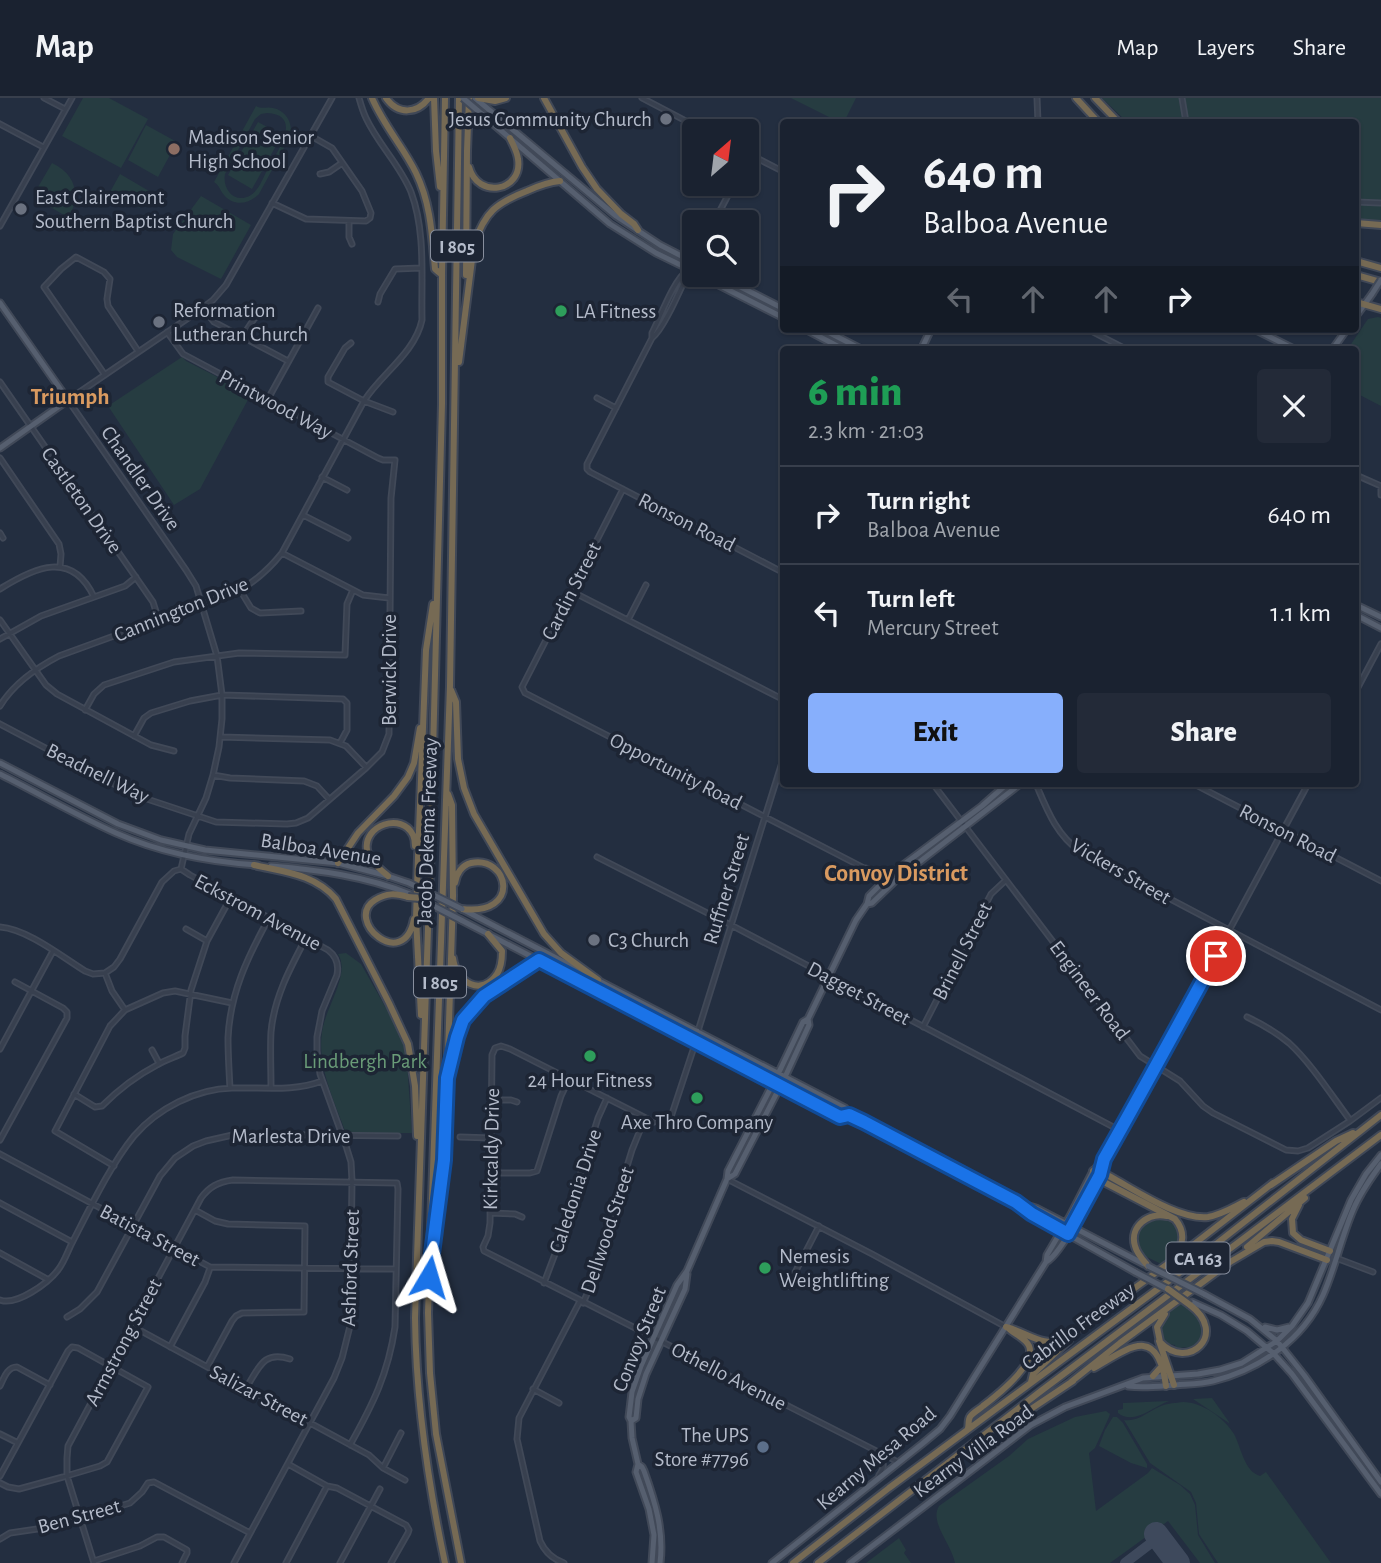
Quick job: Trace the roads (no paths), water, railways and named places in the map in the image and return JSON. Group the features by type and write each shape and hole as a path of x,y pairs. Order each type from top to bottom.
{"highway":[{"path":"372,98 415,172 425,196 430,216 435,269 442,275"},
{"path":"386,98 393,106 408,111 415,110 432,98"},
{"path":"432,98 443,215"},
{"name":"Jacob Dekema Freeway","path":"444,98 438,577 415,1318 415,1366 425,1457 444,1561"},
{"name":"Jacob Dekema Freeway","path":"461,98 450,687 428,1313 436,1434 461,1563"},
{"path":"466,307 469,98"},
{"path":"477,99 495,101 506,98"},
{"path":"544,98 596,187 638,230"},
{"path":"1076,98 1095,119"},
{"path":"1095,98 1115,119"},
{"path":"467,151 470,171 476,181 484,187 502,187 512,179 518,167 518,156 510,138"},
{"path":"455,394 474,244 479,228 501,202 514,195 560,181"},
{"path":"1359,223 1381,225"},
{"path":"1359,262 1381,268"},
{"path":"1359,276 1381,281"},
{"path":"1360,304 1381,309"},
{"path":"424,1059 416,918 426,650 438,577"},
{"path":"450,687 456,702 458,759 474,814 544,934 561,953 598,980"},
{"path":"338,863 358,833 394,796 410,774 424,695"},
{"path":"429,1277 444,1160 447,1078 453,895 452,805 446,786"},
{"path":"388,876 373,863 367,851 368,839 375,828 388,822 403,825 413,834 418,857"},
{"path":"453,895 456,877 466,865 480,861 494,866 502,877 501,896 495,903 481,910 462,909"},
{"path":"254,865 306,877 323,885 340,906 408,1044 415,1086 420,1169"},
{"path":"386,894 409,895 418,901 412,929 405,939 396,943 386,942 375,936 368,926 366,912 372,902 386,894"},
{"path":"451,938 454,968 459,977 470,984 480,985 498,973 501,961 502,951 488,934"},
{"path":"447,1078 463,1020 484,996 539,960"},
{"name":"Cabrillo Freeway","path":"793,1563 889,1488 1174,1277 1381,1115"},
{"path":"1096,1173 1107,1175 1184,1215 1210,1217 1227,1212 1336,1141 1361,1130"},
{"name":"Cabrillo Freeway","path":"818,1563 1381,1135"},
{"path":"1006,1327 1050,1343 1065,1339 1178,1252 1183,1232 1175,1219 1104,1182 1096,1173"},
{"path":"1156,1271 1273,1183"},
{"path":"1313,1187 1292,1219 1293,1233 1301,1240 1330,1251"},
{"path":"1071,1382 1230,1262 1305,1198"},
{"path":"1148,1266 1133,1242 1139,1224 1146,1218 1162,1214 1175,1219"},
{"path":"1230,1262 1264,1242 1272,1241 1327,1260"},
{"path":"1159,1339 1167,1349 1178,1353 1192,1351 1201,1344 1206,1334 1202,1315 1168,1289"},
{"path":"1168,1308 1157,1327 1170,1385"},
{"path":"1031,1382 1032,1374 1095,1318"},
{"path":"968,1429 970,1417 991,1400 1029,1361 1029,1345 1006,1327"},
{"path":"988,1433 1010,1423 1071,1382 1134,1346 1152,1349 1168,1375"},
{"path":"1153,1376 1162,1366"}],"main road":[{"path":"461,98 610,224 682,266"},
{"path":"477,99 588,194 638,230 682,254"},
{"path":"1360,304 1372,294 1381,281"},
{"path":"723,287 780,316"},
{"path":"741,287 780,307"},
{"name":"Chandler Drive","path":"0,303 68,400"},
{"path":"812,333 837,346"},
{"path":"830,333 855,346"},
{"path":"1262,333 1288,346"},
{"path":"0,448 68,400"},
{"path":"1359,606 1381,617"},
{"path":"1359,617 1381,628"},
{"name":"Balboa Avenue","path":"0,763 117,824 161,840 187,847 338,863 409,883 845,1108 849,1115 1016,1202 1032,1214 1168,1289"},
{"name":"Balboa Avenue","path":"0,774 116,833 160,849 214,861 334,872 382,884 409,895"},
{"name":"Convoy Street","path":"652,1563 654,1535 649,1509 636,1472 638,1464 629,1417 632,1392 677,1285 687,1271 727,1180 728,1171 803,1022 808,1019 856,920 896,880 1004,787"},
{"name":"Convoy Street","path":"870,904 869,896 886,878 1008,793 1011,787"},
{"path":"870,904 871,899 887,884 886,878"},
{"name":"Balboa Avenue","path":"418,901 461,920 840,1117 849,1115"},
{"path":"640,1012 654,1015 691,1034 695,1035 697,1031"},
{"name":"Convoy Street","path":"727,1180 735,1174 781,1086 809,1025 808,1019"},
{"path":"696,1041 700,1039 724,1050 733,1050"},
{"path":"1096,1173 1068,1234 1053,1258 1046,1262 1046,1255 1156,1066"},
{"path":"1362,1186 1366,1174 1381,1155"},
{"name":"Kearny Villa Road","path":"850,1563 1031,1425 1065,1407 1143,1378 1220,1370 1242,1363 1268,1348 1292,1326 1309,1301 1346,1210 1381,1164"},
{"name":"Kearny Villa Road","path":"1125,1386 1145,1388 1207,1382 1246,1369 1283,1348 1307,1322 1319,1303 1362,1186"},
{"name":"Balboa Avenue","path":"1016,1202 1036,1208 1072,1226 1230,1307 1258,1325 1283,1348 1381,1482"},
{"path":"1327,1260 1336,1258 1330,1251"},
{"name":"Kearny Mesa Road","path":"772,1563 922,1444 946,1421 1046,1262"},
{"name":"Convoy Street","path":"631,1422 636,1418 638,1399 646,1374 685,1289 687,1271"},
{"path":"1191,1304 1233,1322 1275,1354 1381,1494"},
{"path":"1258,1325 1277,1330 1292,1326"},
{"path":"636,1379 633,1403 637,1409"},
{"path":"1306,1392 1326,1408"},
{"name":"Convoy Street","path":"638,1464 644,1471 656,1507 661,1534 660,1563"}],"street":[{"path":"44,98 65,109"},
{"path":"0,226 72,98"},
{"path":"68,400 213,300 232,276 331,98"},
{"name":"Cannington Drive","path":"0,706 9,693 36,669 60,656 240,590 272,566 372,388 412,344 422,320 420,237 416,209 400,170 367,120 359,98"},
{"path":"642,98 682,119"},
{"path":"1037,98 1038,119"},
{"path":"1182,98 1186,119"},
{"path":"0,124 43,147"},
{"path":"272,202 306,219 366,221 370,218 371,213 362,191 332,148 311,136"},
{"path":"760,161 780,170"},
{"path":"320,174 329,172 342,163"},
{"path":"1359,202 1381,203"},
{"path":"349,221 352,244"},
{"path":"105,375 44,287 61,268 76,257 104,272 110,279 108,306 139,351"},
{"path":"378,302 395,269 421,268"},
{"path":"597,398 616,408 652,338 656,336 685,287"},
{"path":"203,308 214,322 289,361"},
{"path":"268,398 318,308"},
{"path":"242,337 263,310"},
{"name":"Printwood Way","path":"167,332 183,354 378,458 395,460"},
{"path":"1095,333 1120,346"},
{"path":"351,343 345,348 328,377 328,382 364,401 393,412"},
{"name":"Castleton Drive","path":"0,383 153,602 159,621"},
{"name":"Chandler Drive","path":"68,400 196,586 218,656 222,695 221,737 213,775 199,815 189,834 181,869"},
{"name":"Ronson Road","path":"616,408 587,464 590,472 780,571"},
{"path":"0,458 59,544 61,567"},
{"name":"Berwick Drive","path":"199,815 216,822 296,823 308,818 366,768 387,743 391,498 395,460"},
{"path":"1359,476 1381,486 1381,495"},
{"path":"322,477 347,490"},
{"name":"Cardin Street","path":"525,693 522,687 623,489"},
{"path":"303,515 348,538"},
{"path":"282,552 353,590 370,597 389,598"},
{"path":"0,589 46,568 66,567 80,575 94,597"},
{"path":"0,639 41,616 125,586 136,577"},
{"path":"628,620 646,585"},
{"path":"240,590 251,608 260,613 301,611"},
{"path":"86,710 94,694 104,685 174,662 239,653 345,655 347,604 353,590"},
{"path":"571,591 780,698"},
{"path":"0,620 46,685 57,694 151,745 174,751"},
{"path":"1359,685 1381,644"},
{"name":"Opportunity Road","path":"525,693 886,878"},
{"path":"134,736 144,718 151,713 222,695 343,699 347,703 348,725 340,743"},
{"name":"Beadnell Way","path":"0,724 125,790 199,815"},
{"path":"221,737 330,740 351,751 366,768"},
{"name":"Ruffner Street","path":"697,1031 780,769"},
{"path":"213,775 304,781 317,786 330,799"},
{"name":"Engineer Road","path":"935,787 1140,1056 1180,1082 1213,1113 1286,1150 1308,1148 1350,1121"},
{"name":"Vickers Street","path":"1037,787 1059,831 1076,849 1381,1010"},
{"name":"Ronson Road","path":"1200,787 1381,881"},
{"path":"1156,1066 1306,787"},
{"name":"Dagget Street","path":"597,857 1120,1130"},
{"path":"864,868 876,878 878,886"},
{"path":"0,927 24,933 85,971 93,974 105,973 120,959 162,882 175,870 181,869"},
{"name":"Eckstrom Avenue","path":"181,869 334,955"},
{"name":"Brinell Street","path":"923,1027 991,894 1006,880"},
{"path":"74,1094 95,1107 102,1106 136,1076 183,1053 186,1048 185,1036 191,994 207,942 231,897"},
{"path":"230,1088 228,1040 232,1003 240,976 269,918"},
{"path":"186,929 207,942"},
{"path":"271,1088 271,1030 277,1002 306,938"},
{"path":"0,1049 53,951"},
{"name":"Ashford Street","path":"234,1563 334,1378 350,1326 351,1162 318,1064 317,1037 322,1011 337,975 334,955"},
{"path":"105,973 112,991 125,1010"},
{"path":"0,1140 67,1017 63,1008 15,982"},
{"path":"114,1166 55,1131 110,1027 125,1010 163,993 175,991 232,1003"},
{"path":"1247,1017 1268,1028 1293,1047 1350,1121 1381,1098"},
{"path":"662,1126 669,1123 696,1041"},
{"name":"Kirkcaldy Drive","path":"485,1252 483,1247 488,1236 490,1213 492,1055 495,1048 498,1046 510,1049 569,1079"},
{"path":"152,1050 159,1063"},
{"path":"490,1172 537,1171 569,1079 654,1122"},
{"path":"0,1300 18,1300 27,1295 61,1266 114,1166 134,1136 163,1110 198,1094 230,1088 298,1088 322,1081"},
{"name":"Caledonia Drive","path":"544,1283 607,1098"},
{"path":"491,1100 517,1102"},
{"name":"Dellwood Street","path":"564,1563 544,1550 540,1541 517,1439 517,1427 533,1389 590,1287 632,1150 645,1118"},
{"name":"Marlesta Drive","path":"67,1317 80,1310 97,1292 160,1176 175,1158 193,1146 237,1133 398,1136"},
{"path":"460,1137 491,1138"},
{"name":"Batista Street","path":"0,1154 210,1267 396,1269"},
{"path":"727,1180 819,1226 1006,1327"},
{"name":"Armstrong Street","path":"94,1562 67,1476 68,1446 206,1191 226,1181 397,1183 396,1269"},
{"path":"0,1203 72,1242"},
{"path":"195,1210 228,1224 305,1226 304,1312 242,1312 232,1321 208,1367"},
{"path":"490,1213 515,1214 522,1217"},
{"path":"788,1286 819,1226"},
{"name":"Othello Avenue","path":"485,1252 898,1462"},
{"path":"0,1253 48,1279"},
{"path":"1336,1258 1373,1272"},
{"path":"170,1347 205,1282 210,1267"},
{"path":"350,1445 384,1378 393,1344 396,1327 396,1269"},
{"name":"Salizar Street","path":"132,1326 369,1455 383,1468 405,1480"},
{"path":"0,1476 72,1347 148,1387 107,1462 19,1489 0,1483"},
{"path":"246,1388 263,1360 272,1356 290,1359"},
{"path":"0,1385 9,1369 17,1367 50,1385"},
{"path":"533,1389 559,1403"},
{"path":"383,1468 401,1433"},
{"path":"0,1434 18,1443"},
{"path":"869,1447 884,1463 882,1471 874,1481"},
{"path":"288,1464 406,1525 409,1530 391,1563"},
{"name":"Ben Street","path":"0,1539 10,1533 81,1519 130,1503 151,1482 158,1483 250,1533"},
{"path":"286,1563 327,1486"},
{"path":"340,1563 380,1489"},
{"path":"94,1562 157,1537 164,1537 187,1550 182,1563"}],"place":[{"name":"Jesus Community Church","path":"666,119"},
{"name":"Madison Senior High School","path":"174,149"},
{"name":"East Clairemont Southern Baptist Church","path":"21,209"},
{"name":"LA Fitness","path":"561,311"},
{"name":"Reformation Lutheran Church","path":"159,322"},
{"name":"C3 Church","path":"594,940"},
{"name":"24 Hour Fitness","path":"590,1056"},
{"name":"Axe Thro Company","path":"697,1098"},
{"name":"Nemesis Weightlifting","path":"765,1268"},
{"name":"The UPS Store #7796","path":"763,1447"}],"district":[{"name":"Triumph","path":"70,396"},
{"name":"Convoy District","path":"896,873"}],"park label":[{"name":"Lindbergh Park","path":"365,1061"}]}
